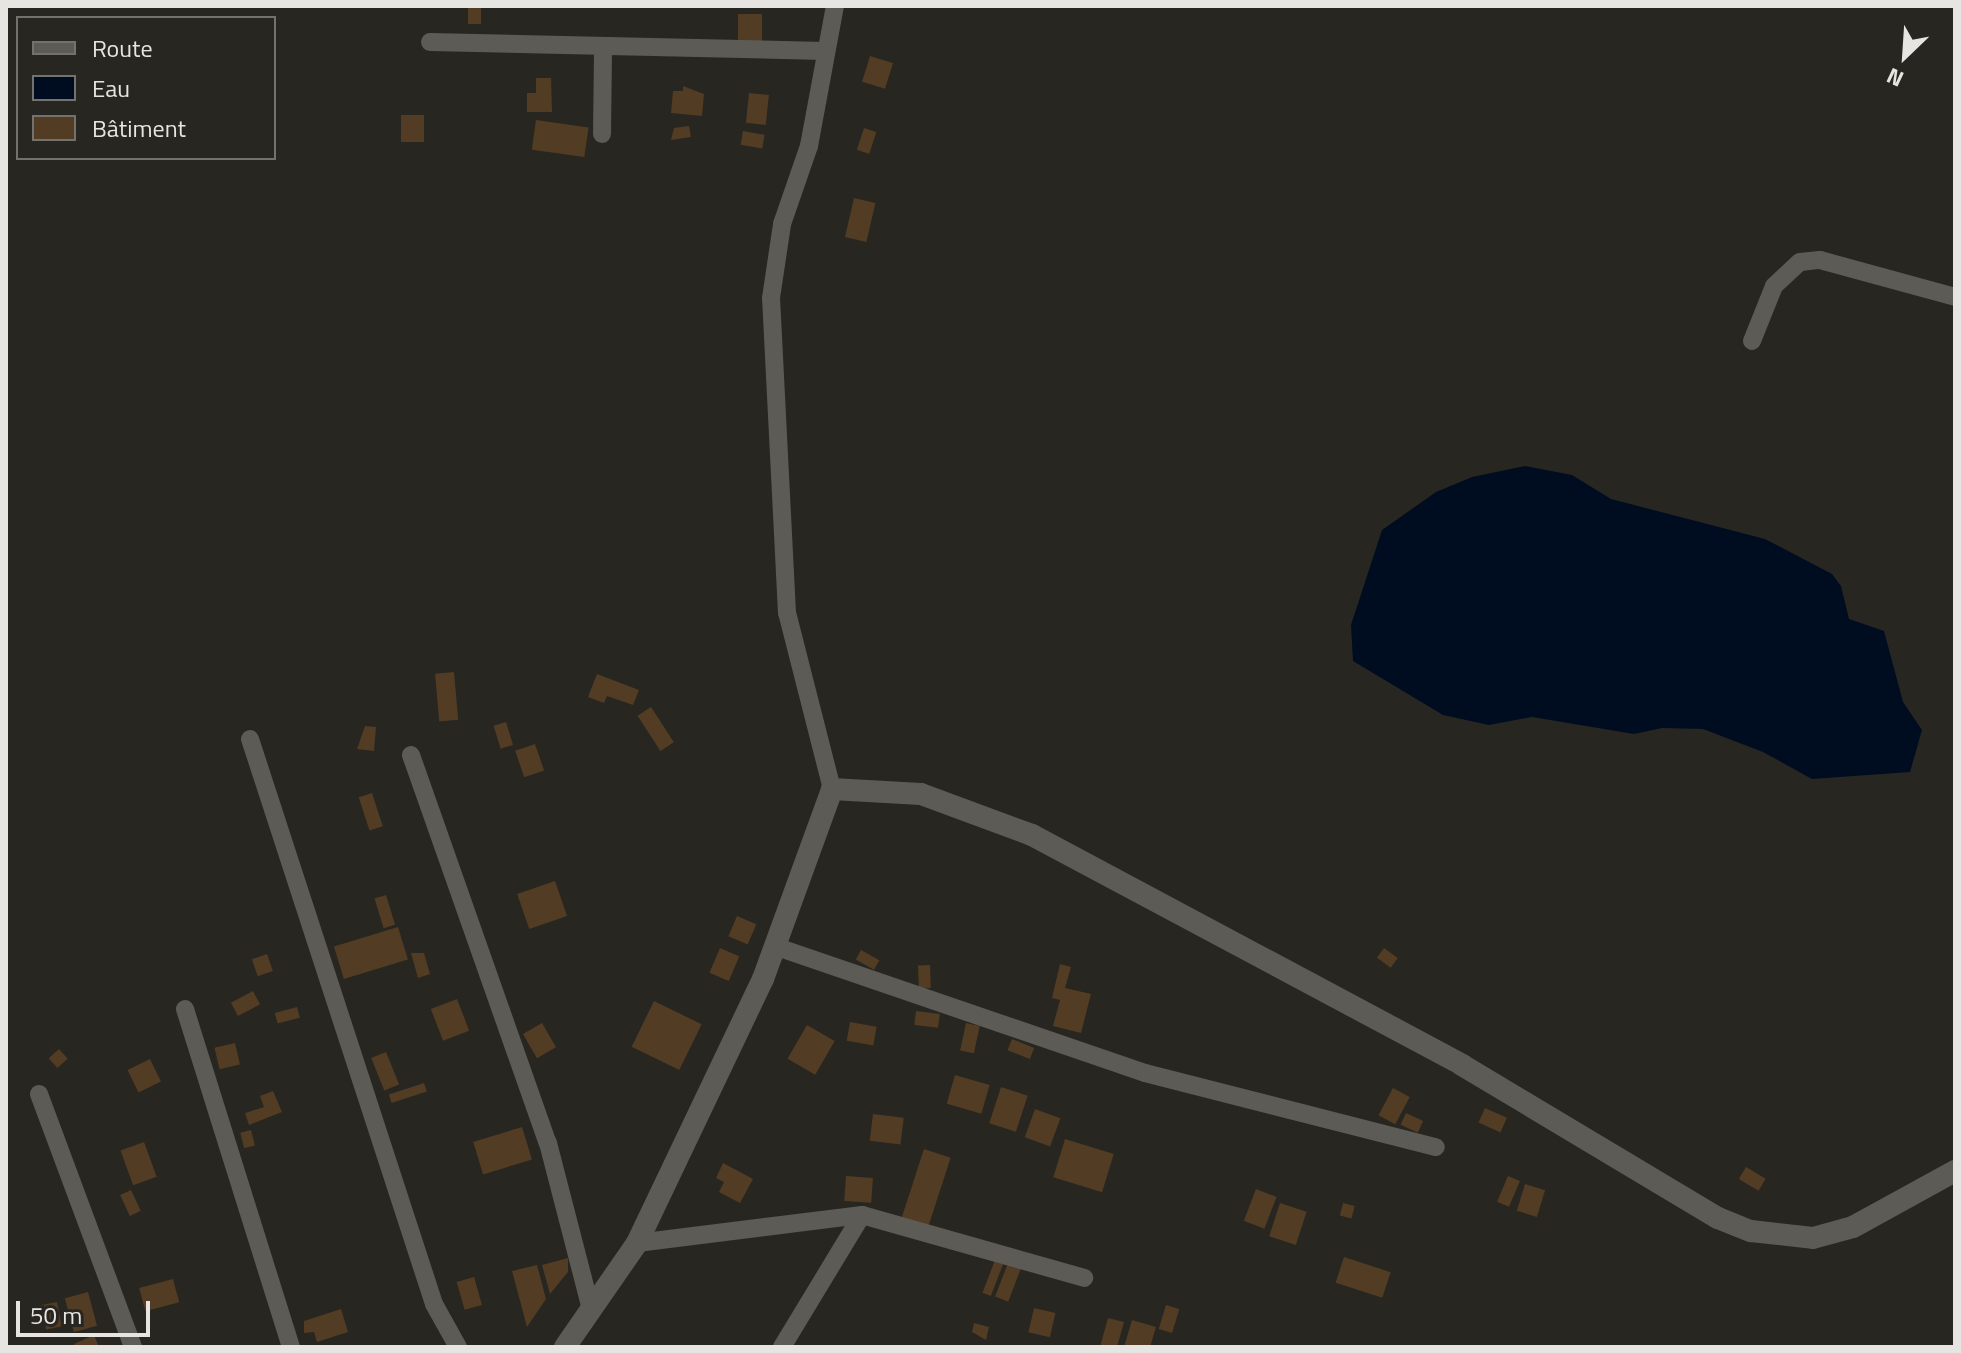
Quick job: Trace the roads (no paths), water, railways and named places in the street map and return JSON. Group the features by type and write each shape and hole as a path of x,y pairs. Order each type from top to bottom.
{"street":[{"path":"565,1347 590,1305 637,1243 777,947 832,789 783,581 771,298 782,224 809,146 835,6"},
{"path":"430,42 825,51"},
{"path":"602,134 603,47"},
{"path":"1752,341 1774,286 1800,262 1820,260 1955,297"},
{"path":"250,739 434,1304 458,1347"},
{"path":"411,755 548,1143 590,1305"},
{"path":"832,789 921,794 1032,835 1462,1065 1718,1218 1751,1231 1813,1238 1853,1227 1955,1171"},
{"path":"777,947 1145,1073 1436,1147"},
{"path":"185,1009 291,1347"},
{"path":"39,1094 133,1347"},
{"path":"637,1243 862,1215 1084,1278"},
{"path":"782,1347 862,1215"}],"water":[{"path":"1525,466 1572,475 1611,499 1765,539 1832,574 1841,586 1849,619 1884,631 1903,702 1922,730 1910,772 1812,779 1763,752 1703,729 1662,728 1634,734 1532,717 1489,725 1443,715 1353,661 1351,625 1382,530 1436,492 1472,477"}]}
